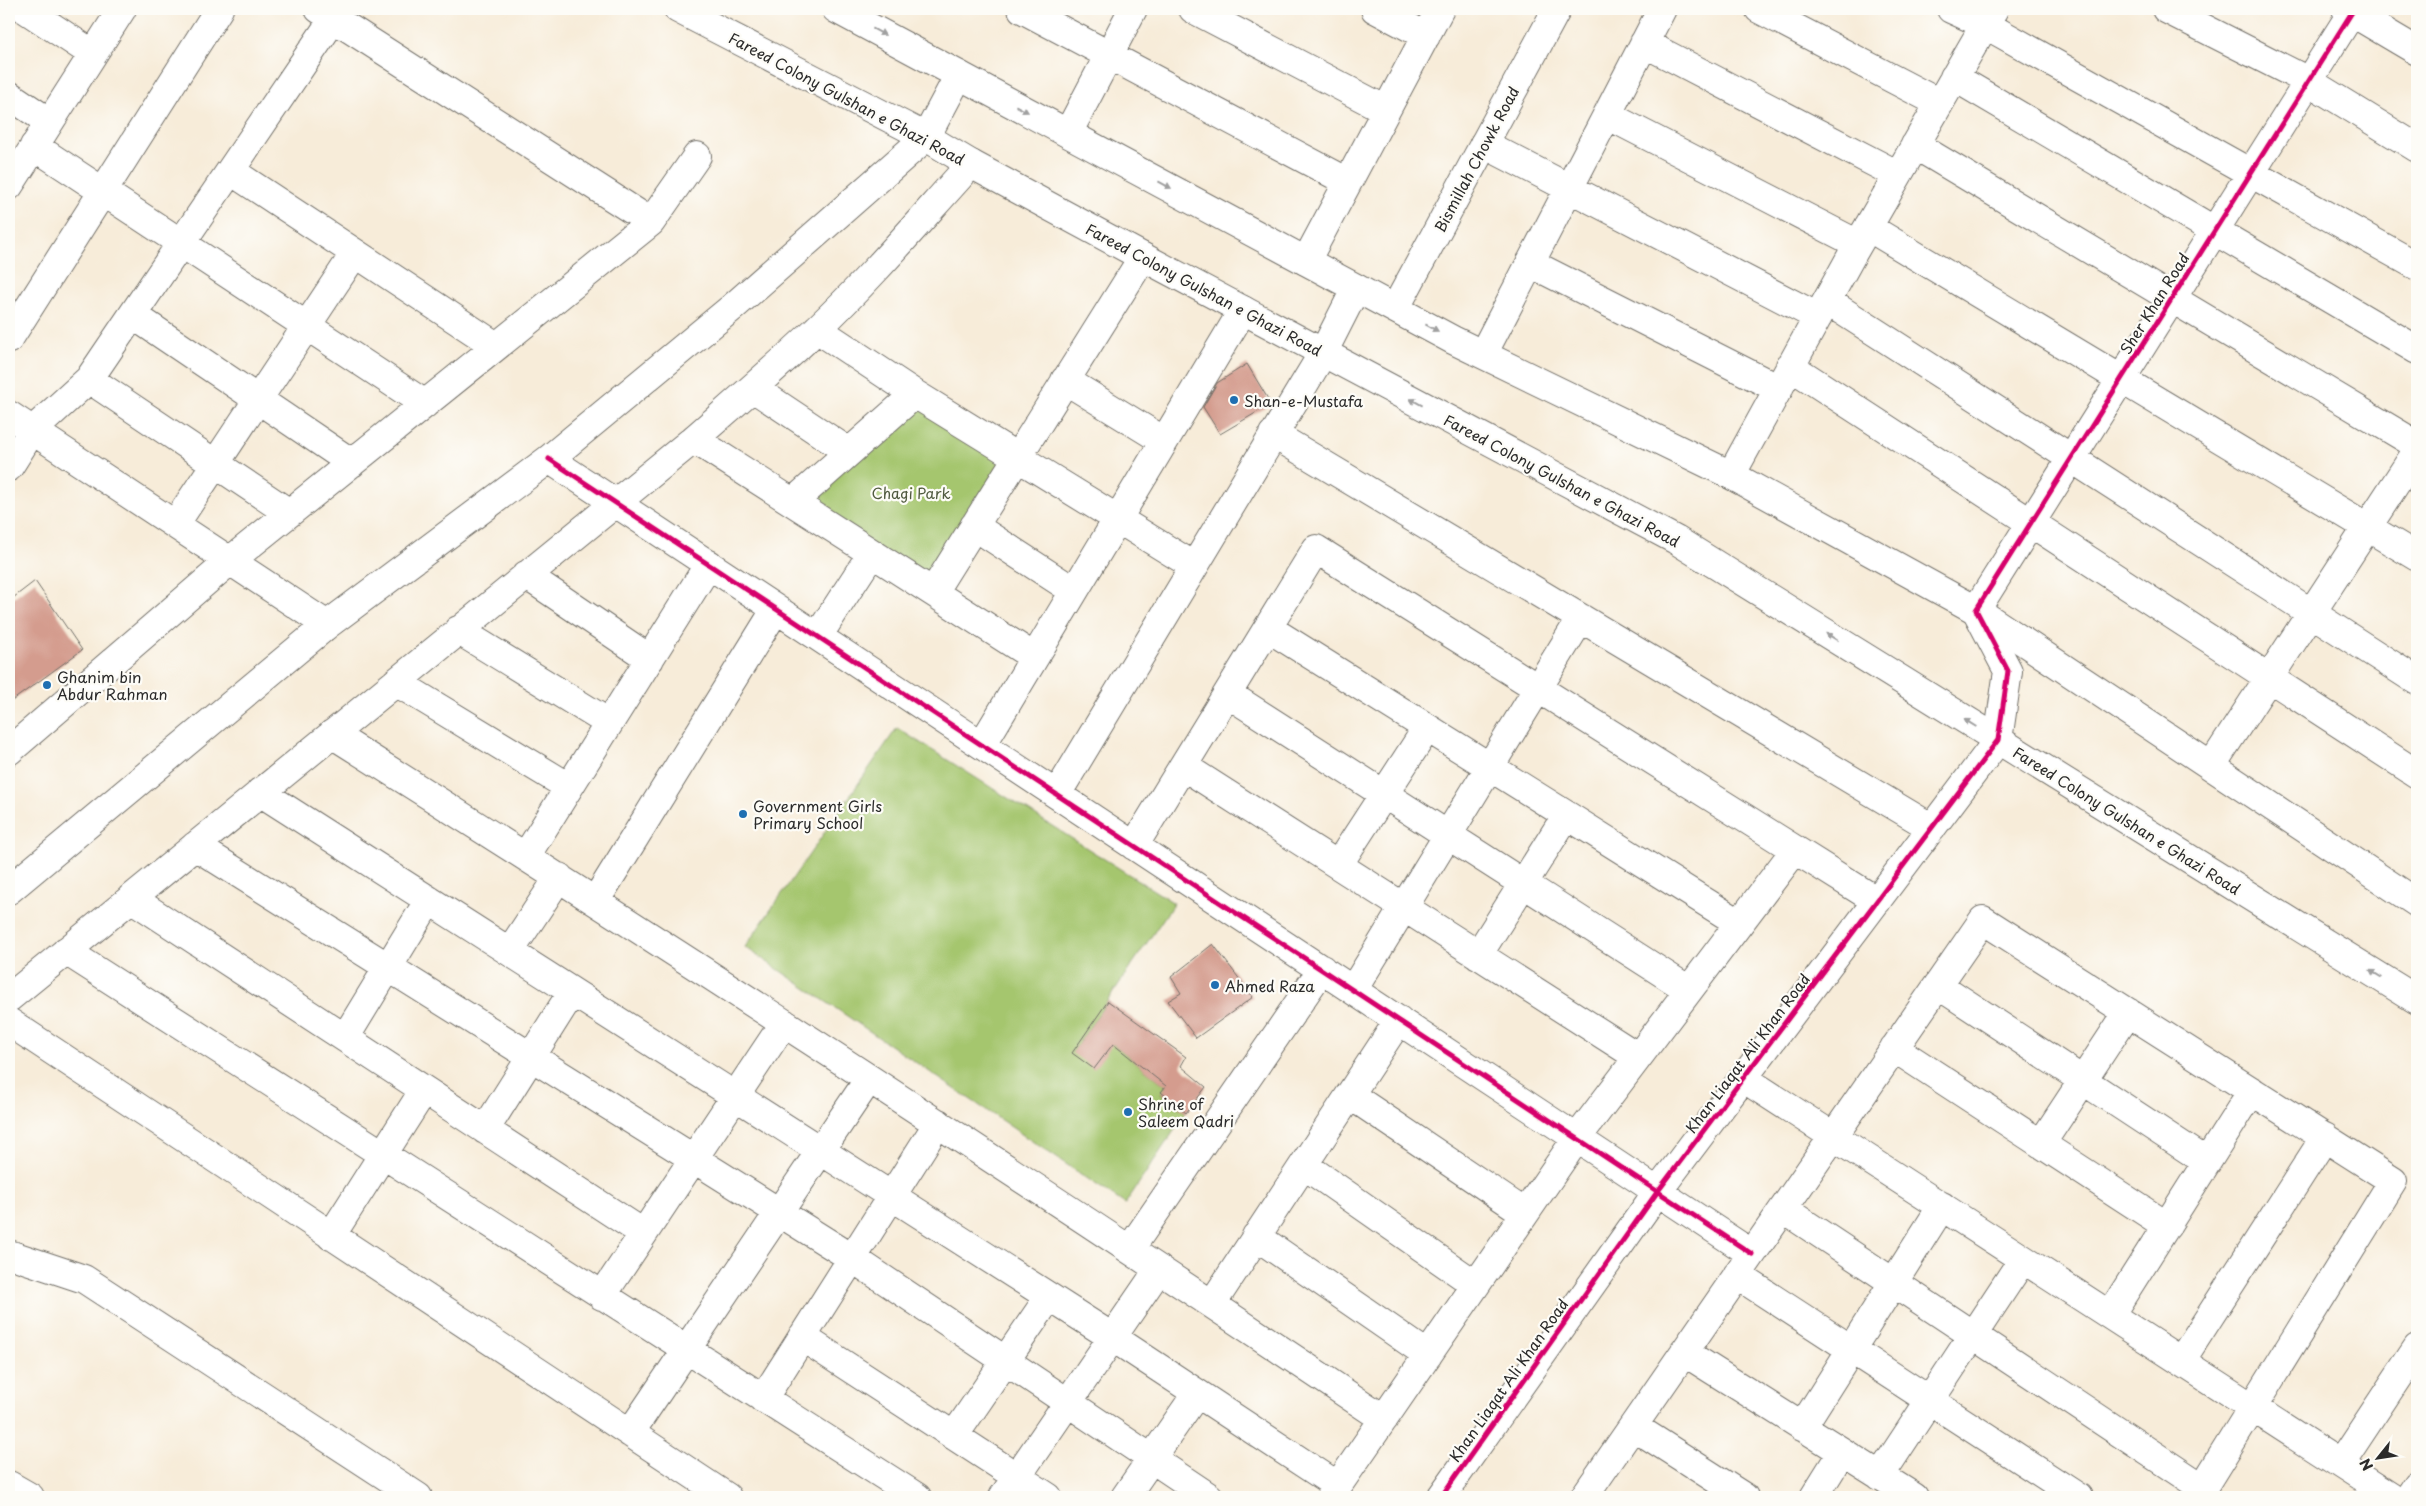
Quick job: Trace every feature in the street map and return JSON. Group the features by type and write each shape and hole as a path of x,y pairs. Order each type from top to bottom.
{"street":[{"path":"24,9 92,54"},
{"path":"9,186 122,9"},
{"path":"9,339 219,9"},
{"name":"Fareed Colony Gulshan e Ghazi Road","path":"678,9 926,137 971,164 1143,257 1676,540 2417,1000"},
{"path":"836,9 1482,354 1731,475 1976,610 2417,903"},
{"path":"1022,9 1348,182"},
{"path":"1068,133 1133,9"},
{"path":"1193,9 1386,110"},
{"path":"1375,9 1426,36"},
{"path":"1306,261 1440,9"},
{"name":"Bismillah Chowk Road","path":"1395,308 1557,9"},
{"path":"1482,354 1662,9"},
{"path":"1759,9 1939,103"},
{"path":"1951,9 1989,17 2251,173 2417,266"},
{"path":"2166,9 2308,81 2417,148"},
{"path":"2351,10 2417,51"},
{"name":"Sher Khan Road","path":"1976,610 2251,173 2351,10"},
{"path":"9,467 31,432 89,379 231,171 331,12 651,222"},
{"path":"1731,475 1863,235 1989,17"},
{"path":"1644,42 1898,175"},
{"path":"9,890 327,624 549,459 734,306 926,137 959,75"},
{"path":"1954,77 2417,350"},
{"path":"9,95 49,122"},
{"path":"1607,115 1863,235 2121,379 2417,557"},
{"path":"1484,144 1568,188 1822,309 2072,458 2417,681"},
{"path":"34,146 425,404"},
{"path":"1915,146 2417,445"},
{"path":"9,751 231,560 651,222 697,156"},
{"path":"9,998 614,502 694,439 753,388 817,330 891,253 971,164"},
{"path":"231,171 496,346"},
{"path":"176,523 355,253"},
{"path":"933,592 1143,257"},
{"path":"1530,263 1785,378 2031,523 2417,774"},
{"path":"1057,794 1323,353 1356,288"},
{"path":"982,745 1243,310"},
{"path":"132,315 352,463"},
{"path":"817,330 915,394 1194,566"},
{"path":"89,379 289,514"},
{"path":"1065,380 1164,441"},
{"path":"753,388 849,452"},
{"path":"793,502 915,394"},
{"path":"9,415 31,432 176,523 327,624"},
{"path":"1273,434 1932,828"},
{"path":"694,439 1034,657"},
{"path":"2212,765 2417,451"},
{"path":"549,459 1658,1191 1851,1350 2078,1497"},
{"path":"974,526 1074,591"},
{"path":"1134,846 1316,549 1877,901"},
{"path":"818,636 872,552"},
{"path":"526,856 709,564"},
{"path":"526,575 650,659"},
{"path":"596,900 776,609"},
{"name":"Khan Liaqat Ali Khan Road","path":"1441,1497 1658,1191 1998,740 2008,671 1976,610"},
{"path":"1353,990 1581,618"},
{"path":"1268,628 1739,924"},
{"path":"458,630 610,723"},
{"path":"396,682 569,787"},
{"path":"1228,694 1689,990"},
{"path":"1338,865 1427,728"},
{"path":"332,734 596,900 1130,1249 1384,1419"},
{"path":"1184,766 1638,1058"},
{"path":"260,792 1197,1393 1334,1491 1577,1138 1795,850"},
{"path":"1478,955 1566,816"},
{"path":"195,846 852,1258 1209,1497"},
{"path":"510,951 558,877"},
{"path":"131,898 643,1233"},
{"path":"345,1038 429,900"},
{"path":"1584,1497 1833,1136 1983,920 2393,1181 2200,1493 1973,1335 1783,1209"},
{"path":"66,951 917,1497"},
{"path":"1130,1249 1322,969"},
{"path":"1938,985 2207,1162"},
{"path":"485,1130 572,992"},
{"path":"2042,1144 2128,1012"},
{"path":"1212,1304 1399,1020"},
{"path":"9,1022 727,1497"},
{"path":"602,1296 734,1095 784,1023"},
{"path":"1894,1048 2167,1226"},
{"path":"1744,1078 2391,1497"},
{"path":"630,1433 869,1079"},
{"path":"331,1236 424,1090"},
{"path":"2110,1315 2252,1091"},
{"path":"1350,1095 1525,1213"},
{"path":"763,1399 938,1123"},
{"path":"2181,1361 2325,1137"},
{"path":"1304,1165 1476,1285"},
{"path":"1802,1427 1942,1206"},
{"path":"1256,1236 1428,1355"},
{"path":"9,1254 84,1279 418,1497"},
{"path":"1880,1476 2023,1259"},
{"path":"1010,1487 1159,1269"},
{"path":"954,1436 1049,1297"},
{"path":"802,1337 954,1436 1010,1487 1048,1497"},
{"path":"2340,1464 2417,1348"},
{"path":"1684,1352 1914,1497"},
{"path":"1126,1497 1197,1393"},
{"path":"1633,1426 1744,1497"},
{"path":"1814,1497 1842,1452"},
{"path":"2409,1497 2417,1484"},
{"path":"9,1485 30,1497"}],"green space":[{"name":"Chagi Park","path":"915,394 1017,456 933,592 793,502"},
{"path":"897,728 1174,903 1072,1053 1113,1044 1166,1086 1161,1093 1186,1113 1125,1204 745,947"}],"building":[{"name":"Shan-e-Mustafa","path":"1247,364 1271,404 1220,434 1203,407 1217,383"},
{"path":"35,581 82,650 9,703 9,601"},
{"path":"1213,944 1253,997 1196,1038 1168,1001 1181,993 1171,977"},
{"path":"1108,1001 1186,1057 1181,1066 1206,1087 1186,1113 1161,1092 1166,1086 1113,1044 1094,1069 1072,1053"}],"cycle path":[{"path":"1441,1497 1658,1191 1998,740 2008,671 1976,610 2354,9"},
{"path":"549,459 1752,1254"}],"place":[{"name":"Shan-e-Mustafa","path":"1234,400"},
{"name":"Ghanim bin Abdur Rahman","path":"47,685"},
{"name":"Government Girls Primary School","path":"743,814"},
{"name":"Ahmed Raza","path":"1215,985"},
{"name":"Shrine of Saleem Qadri","path":"1128,1112"}]}
